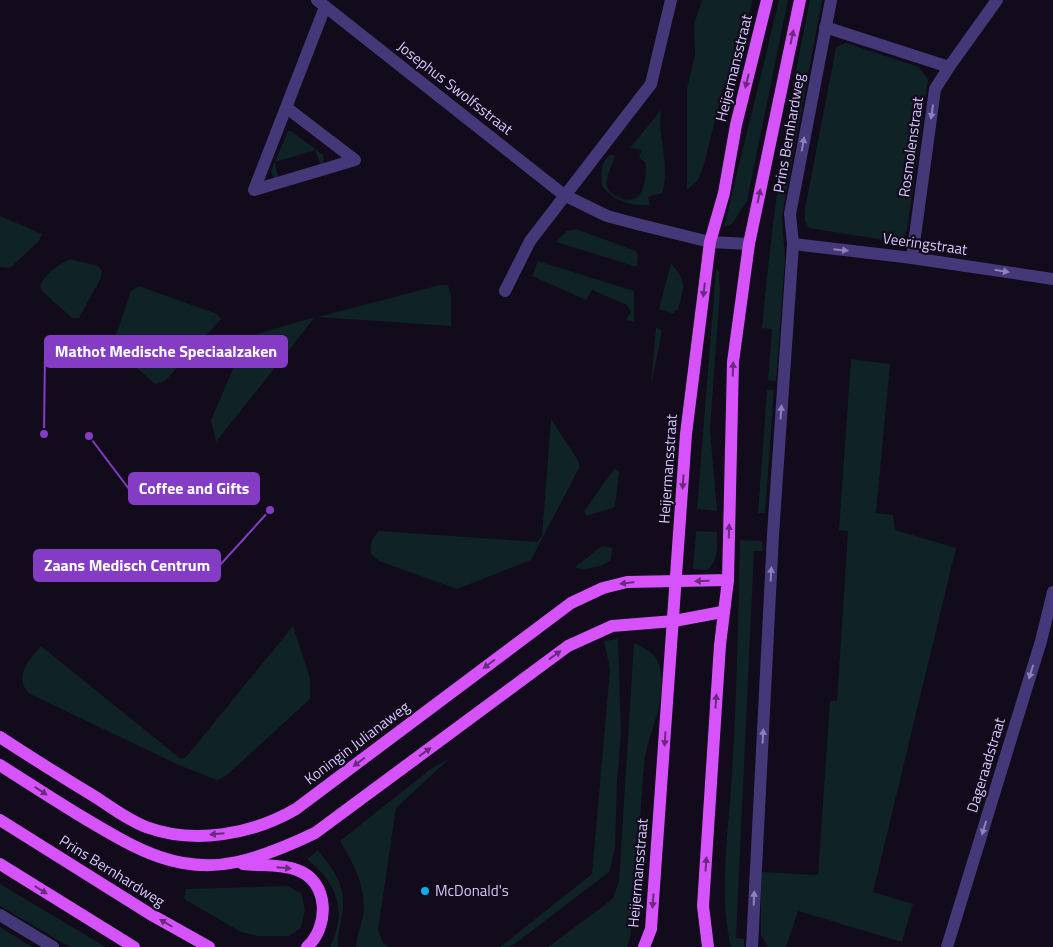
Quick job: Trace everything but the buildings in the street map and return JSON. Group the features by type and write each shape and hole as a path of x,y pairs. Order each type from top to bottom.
{"main road":[{"name":"Heijermansstraat","path":"644,947 651,929 686,434 710,242 724,193 736,125 767,0"},
{"path":"708,947 703,906 722,612 728,580 733,362 749,244 800,0"},
{"name":"Koningin Julianaweg","path":"0,737 146,827 176,834 195,835 253,828 269,823 296,808 571,603 603,588 627,582 728,580"},
{"path":"235,863 279,850 316,833 568,646 612,626 674,621 722,612"},
{"path":"0,765 141,851 181,863 212,865 235,863 286,867 306,874 313,881 322,900 322,921 315,940 307,947"},
{"name":"Prins Bernhardweg","path":"0,820 150,914 209,947"},
{"path":"0,864 134,947"}],"street":[{"path":"505,291 530,241 651,84 671,0"},
{"path":"831,0 825,27 948,67"},
{"name":"Rosmolenstraat","path":"912,258 935,89 948,67 998,0"},
{"name":"Josephus Swolfsstraat","path":"286,108 355,160 254,190 286,108 321,3 564,196 607,216 710,242 749,244"},
{"name":"Prins Bernhardweg","path":"793,244 790,214 825,27"},
{"path":"752,947 773,534 793,244"},
{"name":"Veeringstraat","path":"793,244 912,258 1053,279"},
{"name":"Dageraadstraat","path":"947,947 1047,642 1053,592"},
{"path":"0,916 53,947"}],"green space":[{"path":"702,0 753,0 747,21 744,46 723,88 703,168 698,180 687,190 687,89 695,55 694,24"},
{"path":"779,0 788,0 747,201 732,224 724,227"},
{"path":"810,0 822,0 782,216 785,260 776,381 768,380 772,329 762,328 781,163 794,81"},
{"path":"846,43 919,67 928,79 907,231 903,238 897,242 809,228 805,221 805,209 836,47"},
{"path":"661,110 660,120 665,162 662,193 648,197 650,205 636,205 623,202 612,196 602,186 603,165 611,154 615,156 608,174 608,190 619,198 628,200 636,198 645,182 645,162 639,158 642,150 630,148"},
{"path":"288,131 291,131 323,155 324,163 321,165 315,150 275,162 278,178 273,177 271,171"},
{"path":"0,216 42,234 39,241 10,268 0,267"},
{"path":"576,229 636,251 638,255 637,267 556,242 567,231"},
{"path":"70,259 98,266 102,271 101,278 79,318 72,318 42,291 40,286 52,270"},
{"path":"538,261 634,291 634,322 626,320 631,311 627,305 592,290 586,300 532,276"},
{"path":"671,263 680,275 683,285 678,310 675,310 674,314 659,309"},
{"path":"716,269 719,271 720,291 710,429 717,511 697,509"},
{"path":"440,285 448,285 451,296 451,326 318,317"},
{"path":"139,286 217,314 221,319 165,381 155,384 112,346 131,291"},
{"path":"315,317 216,442 211,420 246,339 250,336"},
{"path":"656,327 662,331 651,386"},
{"path":"851,359 890,364 876,513 893,515 895,530 956,548 873,892 913,904 902,942 798,911 786,947 768,947 761,935 761,872 818,875 830,701 837,701 848,531 839,530"},
{"path":"767,390 774,390 765,513 758,513"},
{"path":"551,419 579,462 579,468 531,560 457,589 379,561 371,554 372,542 379,531 537,542 542,536"},
{"path":"615,468 619,472 615,507 587,516 584,511"},
{"path":"696,531 717,532 714,562 707,570 693,569"},
{"path":"740,540 762,541 763,551 754,551 736,938 744,939 744,947 731,947 727,927 725,883 735,715"},
{"path":"602,546 612,548 611,560 593,568 583,569 575,567"},
{"path":"293,626 310,678 310,699 226,776 217,780 181,766 30,694 22,682 24,669 41,646 181,759 186,757"},
{"path":"618,639 621,734 615,849 609,872 516,943 509,947 500,947 592,874 610,669 604,641"},
{"path":"634,643 649,651 655,657 662,678 662,690 644,766 630,938 627,947 548,947 613,898 619,881"},
{"path":"449,759 396,808 378,930 383,943 389,947 356,947 363,916 363,896 358,877 340,841 432,768"},
{"path":"318,850 333,870 342,891 343,907 338,947 330,947 338,921 339,909 336,898 326,878 307,859"},
{"path":"0,884 106,947 70,947 0,906"},
{"path":"287,886 301,893 305,910 301,928 289,936 258,936 241,932 184,899 186,889"},
{"path":"0,927 32,947 0,947"}],"place":[{"name":"Mathot Medische Speciaalzaken","path":"44,434"},
{"name":"Coffee and Gifts","path":"89,436"},
{"name":"Zaans Medisch Centrum","path":"270,510"},
{"name":"McDonald's","path":"425,891"}]}
